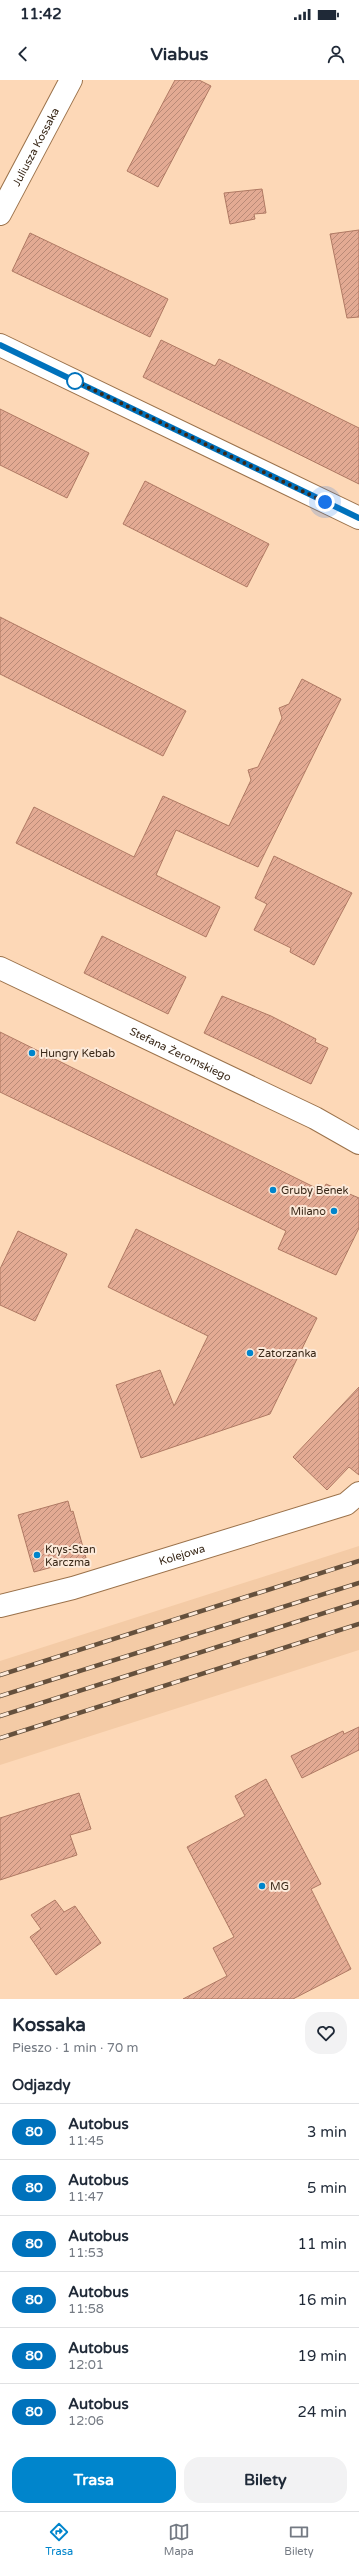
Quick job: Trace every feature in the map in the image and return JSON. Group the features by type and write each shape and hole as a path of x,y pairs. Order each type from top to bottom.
{"street":[{"name":"Juliusza Kossaka","path":"0,214 71,80"},
{"path":"0,345 359,518"},
{"name":"Stefana Żeromskiego","path":"0,968 315,1118 359,1143"},
{"name":"Kolejowa","path":"0,1606 73,1588 346,1504 359,1493"}],"shaded area":[{"path":"359,1546 359,1650 0,1765 0,1661"}],"building":[{"path":"175,80 199,80 211,86 158,187 127,171"},
{"path":"262,189 266,213 254,214 255,219 230,224 224,193"},
{"path":"359,230 359,317 347,318 330,234"},
{"path":"30,233 168,299 150,337 12,271"},
{"path":"161,340 215,366 219,359 359,428 359,484 143,377"},
{"path":"0,409 89,453 67,498 0,465"},
{"path":"145,481 269,544 247,587 123,524"},
{"path":"0,617 186,711 163,756 0,674"},
{"path":"302,679 341,699 258,867 176,830 156,875 220,907 206,937 16,843 34,807 134,857 163,796 229,826 251,780 248,770 258,767 282,718 279,708 289,704"},
{"path":"274,856 352,893 314,965 290,952 291,948 254,930 267,904 255,898"},
{"path":"102,936 186,977 168,1014 84,973"},
{"path":"222,996 271,1016 316,1039 315,1042 328,1048 311,1084 204,1033"},
{"path":"0,1032 316,1188 318,1184 324,1188 326,1184 359,1198 359,1228 336,1275 278,1249 286,1231 0,1092"},
{"name":"Zatorzanka","path":"136,1229 317,1318 270,1414 141,1458 116,1385 160,1370 174,1406 208,1336 108,1287"},
{"path":"18,1231 67,1254 35,1321 0,1305 0,1269"},
{"path":"359,1387 359,1475 349,1467 327,1490 293,1457"},
{"path":"68,1501 71,1512 73,1511 86,1558 34,1572 18,1515"},
{"path":"359,1727 359,1750 302,1778 291,1756 343,1731 344,1734"},
{"name":"MG","path":"266,1779 321,1884 311,1889 351,1969 293,1999 183,1999 227,1976 213,1948 234,1937 187,1847 245,1816 235,1796"},
{"path":"79,1793 91,1829 70,1835 77,1855 0,1880 0,1818"},
{"path":"55,1900 64,1912 75,1906 101,1943 56,1975 30,1937 41,1929 31,1915"}],"railway":[{"path":"0,1675 359,1561"},
{"path":"0,1696 359,1583"},
{"path":"0,1716 359,1602"},
{"path":"0,1738 359,1624"}],"bus line":[{"name":"80","path":"0,345 359,518"}],"place":[{"name":"Hungry Kebab","path":"32,1053"},
{"name":"Gruby Benek","path":"273,1190"},
{"name":"Milano","path":"334,1211"},
{"name":"Zatorzanka","path":"250,1353"},
{"name":"Krys-Stan Karczma","path":"37,1555"},
{"name":"MG","path":"262,1886"}],"route":[{"path":"75,381 69,378 325,502"}]}
